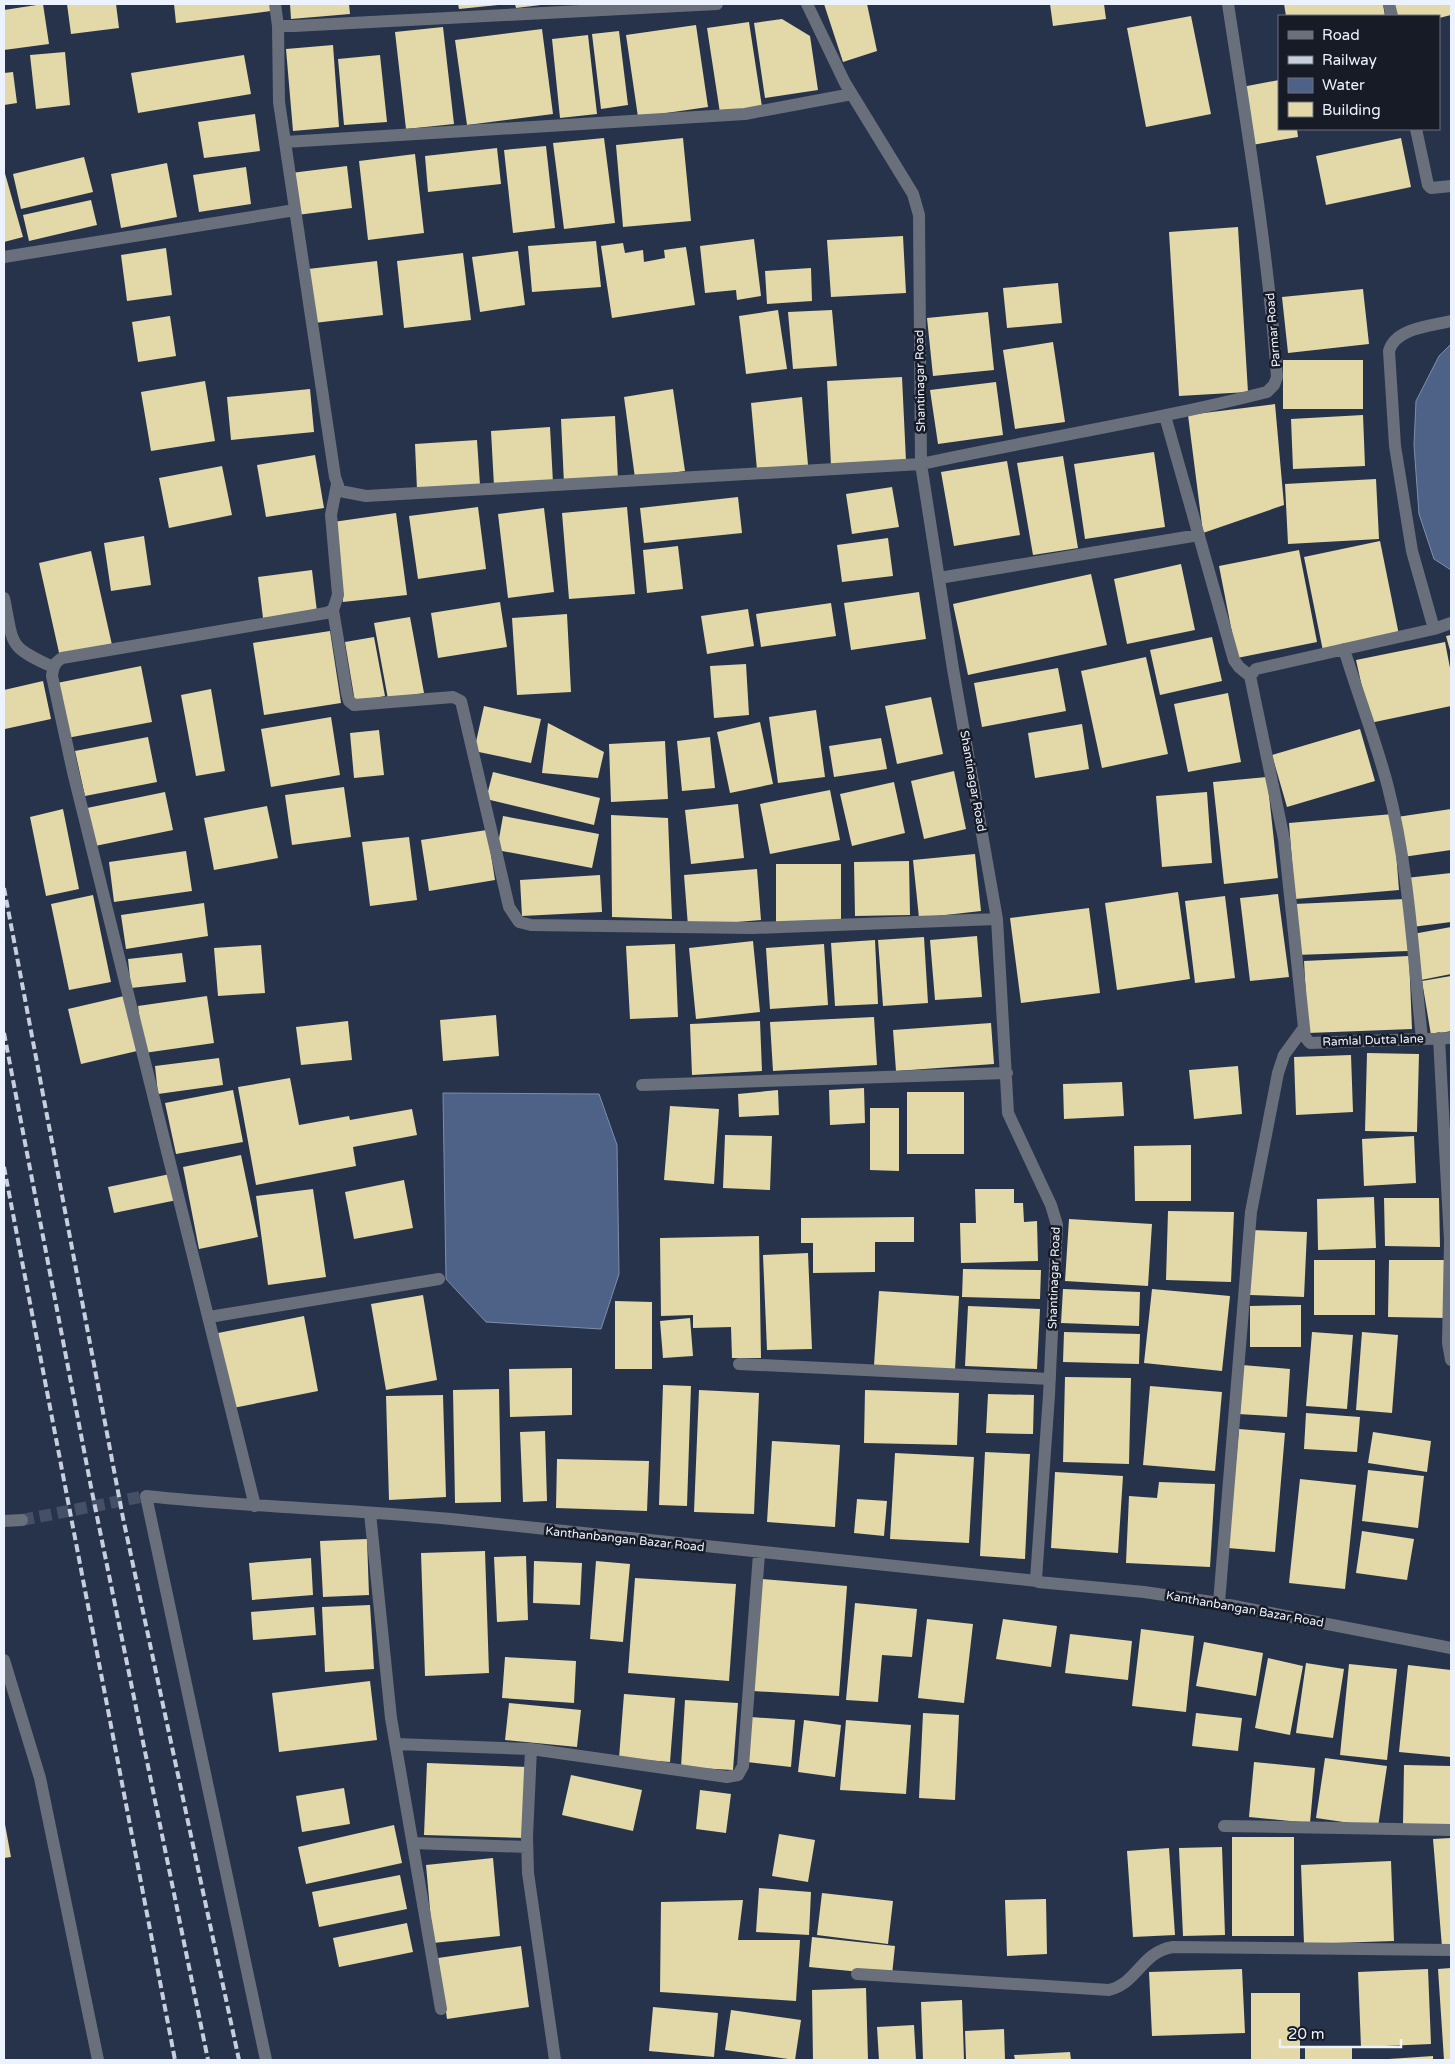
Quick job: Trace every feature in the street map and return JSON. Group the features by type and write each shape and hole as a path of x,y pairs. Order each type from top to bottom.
{"street":[{"path":"275,4 278,26 277,77 285,142 337,484 331,515 338,595 333,610 347,694 349,701 354,704 453,698 461,701 509,908 519,922 531,925 752,928 998,919"},
{"path":"278,26 718,4"},
{"name":"Shantinagar Road","path":"807,4 852,94 913,194 918,215 921,464 998,919 1009,1118 1051,1205 1056,1225 1050,1379 1037,1580"},
{"name":"Parmar Road","path":"337,484 340,491 366,496 921,464 1166,416 1267,392 1274,385 1277,376 1272,313 1259,202 1228,4"},
{"path":"285,142 744,114 852,94"},
{"path":"1416,130 1428,185 1431,188 1451,186"},
{"path":"4,257 295,210"},
{"path":"1434,628 1412,551 1396,456 1389,351 1391,345 1400,335 1451,321"},
{"path":"1166,416 1234,660 1250,676 1284,840 1302,1029 1284,1055 1278,1073 1251,1212 1219,1603"},
{"path":"939,578 1199,536"},
{"path":"4,598 15,646 22,652 53,667"},
{"path":"255,1506 73,772 52,676 56,661 62,658 326,613 333,610"},
{"path":"1250,676 1256,669 1451,623"},
{"path":"1344,649 1388,787 1396,825 1404,874 1422,1039"},
{"name":"Ramlal Dutta lane","path":"1302,1029 1310,1043 1445,1038"},
{"path":"1445,1038 1451,1241 1448,1343 1451,1360"},
{"path":"642,1085 1007,1073"},
{"path":"209,1318 439,1279"},
{"path":"739,1364 1050,1379"},
{"name":"Kanthanbangan Bazar Road","path":"266,2060 146,1496 211,1503 449,1519 760,1554 1144,1592 1219,1603 1451,1648"},
{"path":"370,1514 385,1667 396,1744 441,2009"},
{"path":"4,1521 22,1520"},
{"path":"396,1744 531,1750 727,1776 738,1775 743,1766 760,1554"},
{"path":"4,1660 40,1778 98,2060"},
{"path":"531,1750 527,1847 543,1990 555,2060"},
{"path":"1224,1826 1451,1830"},
{"path":"413,1843 527,1847"},
{"path":"857,1974 1109,1990 1125,1984 1157,1950 1173,1947 1358,1951 1451,1950"}],"water":[{"path":"1451,344 1451,570 1434,559 1419,514 1414,445 1416,401 1439,356"},
{"path":"443,1093 599,1094 617,1145 619,1274 601,1329 486,1322 446,1279"}],"building":[{"path":"43,4 49,44 4,50 4,10"},
{"path":"67,4 116,4 119,28 71,34"},
{"path":"174,4 270,4 271,11 176,23"},
{"path":"290,4 349,4 350,14 291,19"},
{"path":"458,4 498,4 498,5 459,9"},
{"path":"515,4 541,4 541,5 516,8"},
{"path":"824,4 867,4 877,51 843,62"},
{"path":"1050,4 1104,4 1106,19 1053,26"},
{"path":"1284,4 1383,4 1385,15 1286,15"},
{"path":"1394,4 1451,4 1451,15 1440,18 1440,15 1397,15"},
{"path":"1191,16 1211,114 1146,127 1127,28"},
{"path":"782,19 810,36 818,90 765,98 754,23"},
{"path":"749,22 762,107 720,113 707,28"},
{"path":"696,25 708,107 638,117 626,35"},
{"path":"443,27 454,124 406,129 395,32"},
{"path":"542,29 553,114 467,125 455,40"},
{"path":"619,31 628,105 601,109 592,34"},
{"path":"588,35 597,114 560,118 552,39"},
{"path":"333,45 339,127 293,131 286,49"},
{"path":"65,52 70,105 36,109 30,55"},
{"path":"244,55 251,94 138,113 131,73"},
{"path":"380,55 387,122 344,125 338,59"},
{"path":"13,72 17,103 4,105 4,73"},
{"path":"1278,80 1278,130 1297,130 1298,137 1252,145 1242,87"},
{"path":"255,114 260,151 204,158 198,122"},
{"path":"604,138 615,223 564,229 553,143"},
{"path":"683,138 691,221 623,227 616,145"},
{"path":"1401,138 1411,187 1326,205 1316,156"},
{"path":"546,146 555,228 513,233 504,150"},
{"path":"497,148 501,184 428,192 425,156"},
{"path":"415,154 424,233 368,240 359,161"},
{"path":"84,157 93,192 21,209 13,174"},
{"path":"167,163 177,217 121,228 111,174"},
{"path":"347,166 352,208 297,215 291,173"},
{"path":"246,167 251,204 199,212 193,175"},
{"path":"4,170 23,237 4,242"},
{"path":"91,200 97,225 29,241 23,215"},
{"path":"1238,227 1248,392 1179,396 1169,232"},
{"path":"903,236 906,293 831,297 827,240"},
{"path":"754,239 761,296 737,300 736,290 705,293 700,246"},
{"path":"596,241 601,287 532,292 528,246"},
{"path":"623,243 625,253 643,250 644,262 665,258 664,250 686,247 695,305 612,318 601,246"},
{"path":"166,248 172,295 127,301 121,255"},
{"path":"518,251 525,305 480,312 472,257"},
{"path":"463,253 471,320 404,328 397,261"},
{"path":"377,261 383,315 314,323 308,269"},
{"path":"811,268 812,301 767,304 765,271"},
{"path":"1058,283 1062,323 1007,328 1003,288"},
{"path":"1363,289 1369,344 1288,353 1282,297"},
{"path":"778,310 787,369 746,374 739,316"},
{"path":"832,310 837,366 793,369 788,312"},
{"path":"988,312 994,370 933,376 927,318"},
{"path":"170,316 176,356 138,362 132,322"},
{"path":"1053,342 1065,422 1015,429 1003,350"},
{"path":"1283,360 1363,360 1363,409 1283,409"},
{"path":"902,377 906,461 831,466 827,381"},
{"path":"205,381 215,441 151,451 141,392"},
{"path":"996,382 1003,435 938,444 930,390"},
{"path":"310,389 314,432 231,440 227,397"},
{"path":"673,389 685,471 635,478 624,397"},
{"path":"802,397 808,465 757,470 751,403"},
{"path":"1275,404 1284,505 1203,533 1188,415"},
{"path":"1363,415 1365,466 1293,469 1291,419"},
{"path":"615,416 618,480 564,484 561,419"},
{"path":"550,427 553,483 494,486 491,431"},
{"path":"477,440 480,485 417,490 415,444"},
{"path":"1154,452 1165,527 1085,539 1074,464"},
{"path":"315,455 324,508 266,517 257,465"},
{"path":"1063,456 1078,548 1033,555 1017,463"},
{"path":"1007,461 1020,535 954,546 941,472"},
{"path":"222,466 232,515 169,528 159,478"},
{"path":"1376,479 1379,539 1288,544 1285,484"},
{"path":"892,487 899,527 852,534 846,494"},
{"path":"738,497 742,533 644,543 640,508"},
{"path":"478,507 486,569 418,579 409,516"},
{"path":"627,507 635,594 569,599 562,513"},
{"path":"544,508 554,592 508,598 498,514"},
{"path":"396,513 407,595 343,602 333,522"},
{"path":"144,536 151,585 111,591 104,543"},
{"path":"888,538 893,576 842,582 837,545"},
{"path":"1380,541 1399,635 1323,651 1304,557"},
{"path":"678,546 683,589 647,593 643,550"},
{"path":"1299,550 1317,642 1237,658 1219,566"},
{"path":"91,551 112,645 60,657 39,563"},
{"path":"1181,564 1195,630 1127,644 1114,579"},
{"path":"312,570 317,612 263,618 258,577"},
{"path":"1091,574 1107,645 968,675 953,604"},
{"path":"919,592 926,639 851,650 844,603"},
{"path":"500,602 507,647 438,658 431,613"},
{"path":"831,603 836,636 761,647 756,614"},
{"path":"748,609 754,646 707,654 701,616"},
{"path":"567,614 571,692 517,695 512,618"},
{"path":"410,617 424,693 388,699 374,623"},
{"path":"330,631 341,703 264,715 253,643"},
{"path":"1451,635 1451,654 1446,636"},
{"path":"374,637 385,696 355,702 345,642"},
{"path":"1212,637 1222,681 1160,695 1150,650"},
{"path":"1445,642 1451,673 1451,706 1370,723 1356,660"},
{"path":"1146,657 1168,754 1102,768 1081,671"},
{"path":"746,664 749,715 714,718 710,666"},
{"path":"141,666 152,722 67,738 57,683"},
{"path":"1058,668 1066,711 982,727 974,683"},
{"path":"43,681 51,719 5,729 4,690"},
{"path":"211,689 225,771 196,776 181,695"},
{"path":"1228,693 1241,762 1188,772 1174,704"},
{"path":"931,697 943,754 897,764 885,706"},
{"path":"484,706 541,719 531,763 474,751"},
{"path":"816,710 825,777 778,783 769,717"},
{"path":"331,717 340,775 271,787 261,729"},
{"path":"760,722 773,784 730,793 717,732"},
{"path":"548,723 604,752 598,778 542,773"},
{"path":"1082,724 1089,769 1035,778 1028,733"},
{"path":"1360,729 1375,781 1287,807 1272,755"},
{"path":"379,730 384,775 354,778 350,733"},
{"path":"148,737 157,782 85,796 75,751"},
{"path":"710,737 715,788 682,791 677,741"},
{"path":"881,738 887,769 834,777 829,746"},
{"path":"665,741 668,799 611,802 609,744"},
{"path":"954,771 966,829 924,839 911,781"},
{"path":"493,772 600,798 594,825 486,799"},
{"path":"1267,777 1278,878 1224,884 1213,782"},
{"path":"894,782 905,833 852,846 840,794"},
{"path":"344,787 351,837 292,845 285,795"},
{"path":"830,790 840,840 770,854 760,804"},
{"path":"165,792 173,830 95,846 87,808"},
{"path":"1207,792 1212,863 1162,867 1156,796"},
{"path":"738,804 744,858 691,864 685,810"},
{"path":"267,806 278,858 214,870 204,818"},
{"path":"63,809 79,889 46,896 30,817"},
{"path":"1451,809 1451,850 1403,857 1397,817"},
{"path":"1393,814 1399,890 1295,899 1289,823"},
{"path":"611,815 668,818 672,919 612,917"},
{"path":"503,816 599,834 592,868 497,850"},
{"path":"487,830 495,880 429,891 421,840"},
{"path":"409,837 417,900 370,906 362,842"},
{"path":"186,851 192,891 114,902 109,862"},
{"path":"975,854 981,911 919,918 913,860"},
{"path":"909,861 910,915 855,916 854,862"},
{"path":"776,864 841,864 841,921 776,922"},
{"path":"757,869 761,920 688,926 684,875"},
{"path":"1451,873 1451,922 1412,927 1406,878"},
{"path":"600,875 602,912 522,916 520,880"},
{"path":"1178,892 1190,979 1117,990 1105,903"},
{"path":"1278,894 1289,977 1250,981 1240,898"},
{"path":"93,895 111,982 69,990 51,904"},
{"path":"1225,896 1235,978 1195,983 1185,901"},
{"path":"1406,899 1408,951 1296,955 1294,904"},
{"path":"204,903 208,936 126,949 121,915"},
{"path":"1089,908 1100,993 1021,1003 1010,918"},
{"path":"1451,927 1451,974 1421,980 1413,934"},
{"path":"977,936 982,997 935,1000 930,940"},
{"path":"924,937 928,1003 883,1006 878,940"},
{"path":"875,940 878,1004 835,1006 831,943"},
{"path":"753,941 760,1012 696,1019 689,948"},
{"path":"675,944 678,1017 630,1019 626,946"},
{"path":"824,944 828,1005 770,1009 766,948"},
{"path":"261,945 265,993 218,996 214,948"},
{"path":"182,953 186,982 131,988 128,959"},
{"path":"1409,956 1412,1029 1308,1033 1304,961"},
{"path":"1451,976 1451,1031 1431,1035 1422,981"},
{"path":"124,996 137,1051 81,1064 68,1009"},
{"path":"207,996 214,1043 144,1053 138,1006"},
{"path":"496,1015 499,1056 443,1061 440,1020"},
{"path":"874,1017 877,1065 773,1071 770,1022"},
{"path":"348,1021 352,1060 301,1065 296,1027"},
{"path":"760,1021 762,1071 692,1075 690,1024"},
{"path":"991,1023 994,1064 896,1071 893,1030"},
{"path":"1367,1053 1419,1054 1417,1132 1365,1131"},
{"path":"1351,1055 1353,1112 1296,1115 1294,1057"},
{"path":"219,1058 223,1085 158,1094 155,1066"},
{"path":"1238,1066 1242,1114 1194,1119 1189,1070"},
{"path":"290,1078 299,1125 349,1116 350,1120 412,1109 417,1135 353,1147 356,1166 256,1185 238,1087"},
{"path":"1122,1082 1124,1116 1064,1119 1063,1084"},
{"path":"864,1088 865,1123 830,1125 829,1090"},
{"path":"233,1090 243,1142 176,1154 165,1103"},
{"path":"778,1090 779,1115 739,1117 738,1094"},
{"path":"907,1092 964,1092 964,1154 907,1154"},
{"path":"670,1106 719,1109 714,1184 664,1180"},
{"path":"870,1108 899,1108 899,1171 870,1170"},
{"path":"725,1135 772,1136 770,1190 723,1188"},
{"path":"1414,1136 1416,1183 1364,1186 1362,1139"},
{"path":"1191,1145 1191,1201 1135,1201 1134,1146"},
{"path":"241,1155 258,1237 199,1249 183,1167"},
{"path":"170,1174 177,1200 114,1213 108,1187"},
{"path":"404,1180 413,1228 354,1239 345,1192"},
{"path":"313,1189 326,1277 268,1285 256,1196"},
{"path":"975,1189 1014,1189 1014,1203 1023,1203 1024,1222 1037,1221 1038,1261 961,1263 960,1223 976,1223"},
{"path":"1374,1197 1376,1248 1318,1250 1317,1199"},
{"path":"1384,1198 1439,1198 1440,1247 1385,1246"},
{"path":"1168,1211 1234,1212 1231,1282 1166,1280"},
{"path":"914,1217 914,1242 875,1242 875,1272 813,1273 813,1243 801,1243 801,1218"},
{"path":"1069,1219 1152,1224 1148,1286 1065,1281"},
{"path":"1251,1230 1307,1232 1304,1297 1250,1295"},
{"path":"759,1236 761,1358 732,1358 731,1327 693,1328 693,1315 661,1316 660,1238"},
{"path":"808,1253 812,1349 767,1350 763,1255"},
{"path":"1314,1260 1375,1260 1375,1315 1314,1315"},
{"path":"1389,1260 1449,1260 1448,1318 1388,1317"},
{"path":"963,1269 1041,1270 1040,1299 962,1297"},
{"path":"1063,1289 1140,1292 1139,1326 1061,1323"},
{"path":"1152,1289 1230,1296 1222,1371 1144,1363"},
{"path":"879,1291 959,1296 955,1370 874,1365"},
{"path":"423,1295 437,1380 386,1390 371,1304"},
{"path":"615,1301 652,1302 652,1369 615,1369"},
{"path":"1301,1305 1301,1347 1250,1347 1250,1306"},
{"path":"968,1306 1040,1309 1037,1369 965,1366"},
{"path":"304,1316 318,1391 233,1408 218,1333"},
{"path":"690,1318 693,1356 663,1358 660,1321"},
{"path":"1064,1332 1140,1334 1139,1364 1063,1362"},
{"path":"1312,1332 1353,1335 1347,1409 1306,1406"},
{"path":"1362,1332 1398,1335 1392,1413 1356,1410"},
{"path":"1242,1365 1290,1369 1287,1417 1238,1414"},
{"path":"572,1368 572,1415 510,1417 509,1369"},
{"path":"1065,1377 1131,1378 1129,1464 1063,1462"},
{"path":"663,1385 691,1386 687,1506 659,1505"},
{"path":"1150,1386 1222,1392 1215,1471 1143,1465"},
{"path":"499,1389 501,1502 455,1503 453,1390"},
{"path":"699,1390 759,1393 754,1514 694,1512"},
{"path":"865,1390 959,1393 957,1445 864,1443"},
{"path":"988,1394 1034,1395 1033,1434 986,1433"},
{"path":"443,1395 446,1497 389,1500 386,1396"},
{"path":"1306,1413 1360,1417 1357,1452 1304,1449"},
{"path":"1239,1429 1285,1433 1275,1552 1228,1548"},
{"path":"545,1431 547,1501 523,1502 520,1432"},
{"path":"1373,1432 1431,1441 1427,1472 1368,1463"},
{"path":"772,1441 840,1445 835,1527 767,1522"},
{"path":"985,1452 1030,1454 1025,1559 980,1556"},
{"path":"895,1453 974,1457 969,1543 890,1539"},
{"path":"557,1459 649,1461 647,1511 556,1508"},
{"path":"1368,1470 1424,1476 1418,1528 1362,1521"},
{"path":"1055,1472 1123,1476 1118,1553 1051,1548"},
{"path":"1300,1479 1356,1485 1345,1589 1289,1583"},
{"path":"1159,1482 1215,1484 1210,1567 1126,1563 1129,1496 1157,1498"},
{"path":"857,1499 887,1501 884,1536 854,1533"},
{"path":"1362,1531 1414,1539 1407,1580 1356,1573"},
{"path":"367,1539 369,1595 323,1597 320,1541"},
{"path":"485,1551 489,1673 425,1676 421,1553"},
{"path":"526,1556 528,1620 497,1622 494,1557"},
{"path":"311,1558 313,1595 252,1600 249,1563"},
{"path":"534,1561 582,1563 580,1605 533,1603"},
{"path":"596,1561 630,1564 623,1642 590,1639"},
{"path":"635,1578 736,1584 729,1681 628,1673"},
{"path":"761,1579 847,1586 839,1696 753,1691"},
{"path":"855,1603 917,1609 912,1657 882,1655 878,1702 846,1700"},
{"path":"370,1605 374,1669 325,1672 322,1607"},
{"path":"314,1607 316,1635 253,1640 251,1612"},
{"path":"927,1619 973,1624 964,1703 918,1698"},
{"path":"1003,1619 1057,1626 1051,1667 996,1659"},
{"path":"1141,1629 1194,1636 1186,1712 1132,1706"},
{"path":"1070,1634 1132,1641 1128,1680 1065,1673"},
{"path":"1204,1642 1263,1653 1256,1696 1196,1686"},
{"path":"505,1657 576,1661 574,1703 502,1698"},
{"path":"1268,1658 1303,1666 1290,1735 1255,1728"},
{"path":"1306,1663 1344,1669 1333,1738 1296,1733"},
{"path":"1349,1664 1397,1669 1387,1760 1340,1755"},
{"path":"1408,1665 1451,1670 1451,1757 1399,1752"},
{"path":"370,1681 377,1740 279,1752 272,1693"},
{"path":"624,1694 675,1698 670,1762 619,1758"},
{"path":"685,1700 738,1703 733,1770 681,1767"},
{"path":"509,1703 581,1710 577,1747 505,1740"},
{"path":"923,1713 959,1715 955,1800 919,1798"},
{"path":"1196,1713 1242,1718 1238,1751 1192,1746"},
{"path":"751,1717 795,1720 791,1767 747,1762"},
{"path":"804,1720 841,1725 835,1777 798,1772"},
{"path":"846,1720 911,1725 906,1794 840,1790"},
{"path":"1325,1758 1387,1766 1378,1827 1316,1818"},
{"path":"1254,1762 1315,1768 1310,1823 1249,1817"},
{"path":"427,1763 528,1767 526,1838 424,1835"},
{"path":"1404,1765 1451,1766 1451,1824 1403,1824"},
{"path":"571,1775 642,1790 633,1831 562,1815"},
{"path":"344,1788 350,1824 302,1832 296,1796"},
{"path":"700,1790 731,1794 726,1833 696,1829"},
{"path":"4,1819 11,1857 4,1858"},
{"path":"394,1825 402,1863 306,1884 298,1847"},
{"path":"779,1834 815,1840 808,1882 772,1876"},
{"path":"1232,1837 1294,1837 1294,1936 1232,1936"},
{"path":"1451,1838 1451,1946 1442,1947 1433,1839"},
{"path":"1222,1847 1225,1935 1183,1936 1179,1848"},
{"path":"1169,1848 1175,1935 1133,1937 1127,1851"},
{"path":"493,1858 500,1936 433,1943 426,1865"},
{"path":"1391,1861 1394,1941 1304,1944 1301,1865"},
{"path":"400,1875 407,1909 319,1927 312,1892"},
{"path":"759,1888 811,1892 809,1935 756,1932"},
{"path":"822,1893 893,1901 888,1944 817,1935"},
{"path":"1046,1899 1047,1954 1007,1956 1005,1900"},
{"path":"743,1900 738,1940 800,1940 796,2001 660,1992 661,1902"},
{"path":"407,1923 413,1952 339,1967 333,1938"},
{"path":"812,1937 895,1946 892,1975 809,1967"},
{"path":"521,1946 529,2007 447,2019 438,1958"},
{"path":"1451,1968 1451,2060 1444,2060 1438,1969"},
{"path":"1242,1969 1245,2033 1152,2036 1149,1972"},
{"path":"1428,1969 1431,2044 1361,2047 1358,1972"},
{"path":"866,1988 868,2060 813,2060 812,1990"},
{"path":"1251,1993 1300,1993 1300,2060 1251,2060"},
{"path":"962,2000 964,2060 923,2060 921,2002"},
{"path":"653,2007 718,2013 714,2057 649,2051"},
{"path":"731,2010 801,2020 795,2060 725,2050"},
{"path":"914,2025 916,2060 879,2060 877,2027"},
{"path":"1004,2029 1005,2060 966,2060 965,2031"},
{"path":"1305,2047 1352,2048 1352,2060 1305,2060"},
{"path":"1070,2052 1071,2060 1015,2060 1014,2055"},
{"path":"1433,2056 1433,2060 1389,2060 1389,2059"}],"tunnel":[{"path":"22,1520 146,1496"}],"railway":[{"path":"4,888 123,1518 239,2060"},
{"path":"4,1033 91,1487 208,2060"},
{"path":"4,1167 175,2060"}]}
